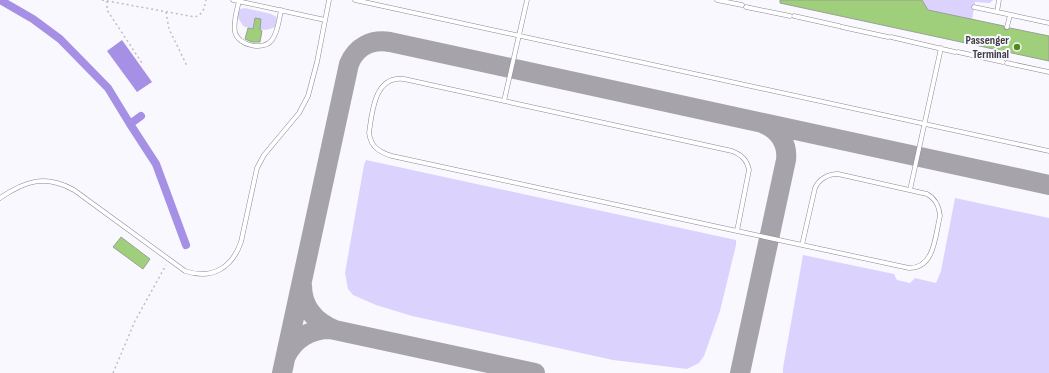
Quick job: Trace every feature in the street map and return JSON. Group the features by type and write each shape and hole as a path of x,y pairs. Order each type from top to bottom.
{"lane":[{"path":"233,0 248,2 325,20"},
{"path":"261,6 262,0"},
{"path":"0,198 30,182 46,181 62,184 74,190 185,271 203,274 219,270 233,259 241,242 257,168 264,155 299,113 308,96 329,0"},
{"path":"355,0 1049,151"},
{"path":"504,101 527,0"},
{"path":"717,0 1049,72"},
{"path":"997,12 999,0"},
{"path":"238,1 234,27 235,34 242,42 258,46 263,46 272,40 278,26 281,10"},
{"path":"974,7 1049,23"},
{"path":"1007,27 1010,15"},
{"path":"910,190 941,48"},
{"path":"737,231 749,174 746,161 737,152 404,79 393,79 383,85 377,94 370,125 370,139 373,146 378,150 392,156 737,231 802,245 909,268 922,265 931,254 940,216 939,209 936,202 927,194 838,174 826,176 815,188 802,245"}],"path":[{"path":"102,0 195,17 201,14 204,10 206,0"},
{"path":"106,1 107,10 142,63"},
{"path":"166,12 169,29 187,66"},
{"path":"113,373 135,321 169,260"}],"shaded area":[{"path":"922,0 993,0 990,3 975,2 972,20 927,10"},
{"path":"245,8 271,14 277,17 275,27 268,30 259,30 243,26 237,16 240,9"},
{"path":"122,40 152,82 137,92 107,51"},
{"path":"366,160 736,240 720,311 704,356 699,363 687,369 613,360 412,316 376,305 353,295 348,289 345,273"},
{"path":"955,198 1049,218 1049,373 783,373 803,255 894,274 897,280 910,283 915,278 936,283 941,271"}],"building":[{"name":"Passenger Terminal","path":"780,0 922,0 928,10 1004,26 1004,29 1007,30 1010,28 1049,36 1049,61 780,3"},
{"path":"255,18 261,19 260,30 262,31 260,42 252,42 245,39 248,28 253,29"},
{"path":"121,237 150,259 143,269 113,247"}],"waterway":[{"path":"0,0 33,19 60,39 108,88 130,124"},
{"path":"141,116 130,124 156,164 186,245"}],"taxiway":[{"path":"282,373 349,64 360,49 371,43 383,41 390,42 1049,185"},
{"path":"740,373 786,160 786,148 781,138 774,130 764,124"},
{"path":"302,285 304,300 311,313 321,323 335,330"},
{"path":"286,356 293,345 304,336 323,329 330,329 535,373"}],"place":[{"name":"Passenger Terminal","path":"1017,47"}]}
